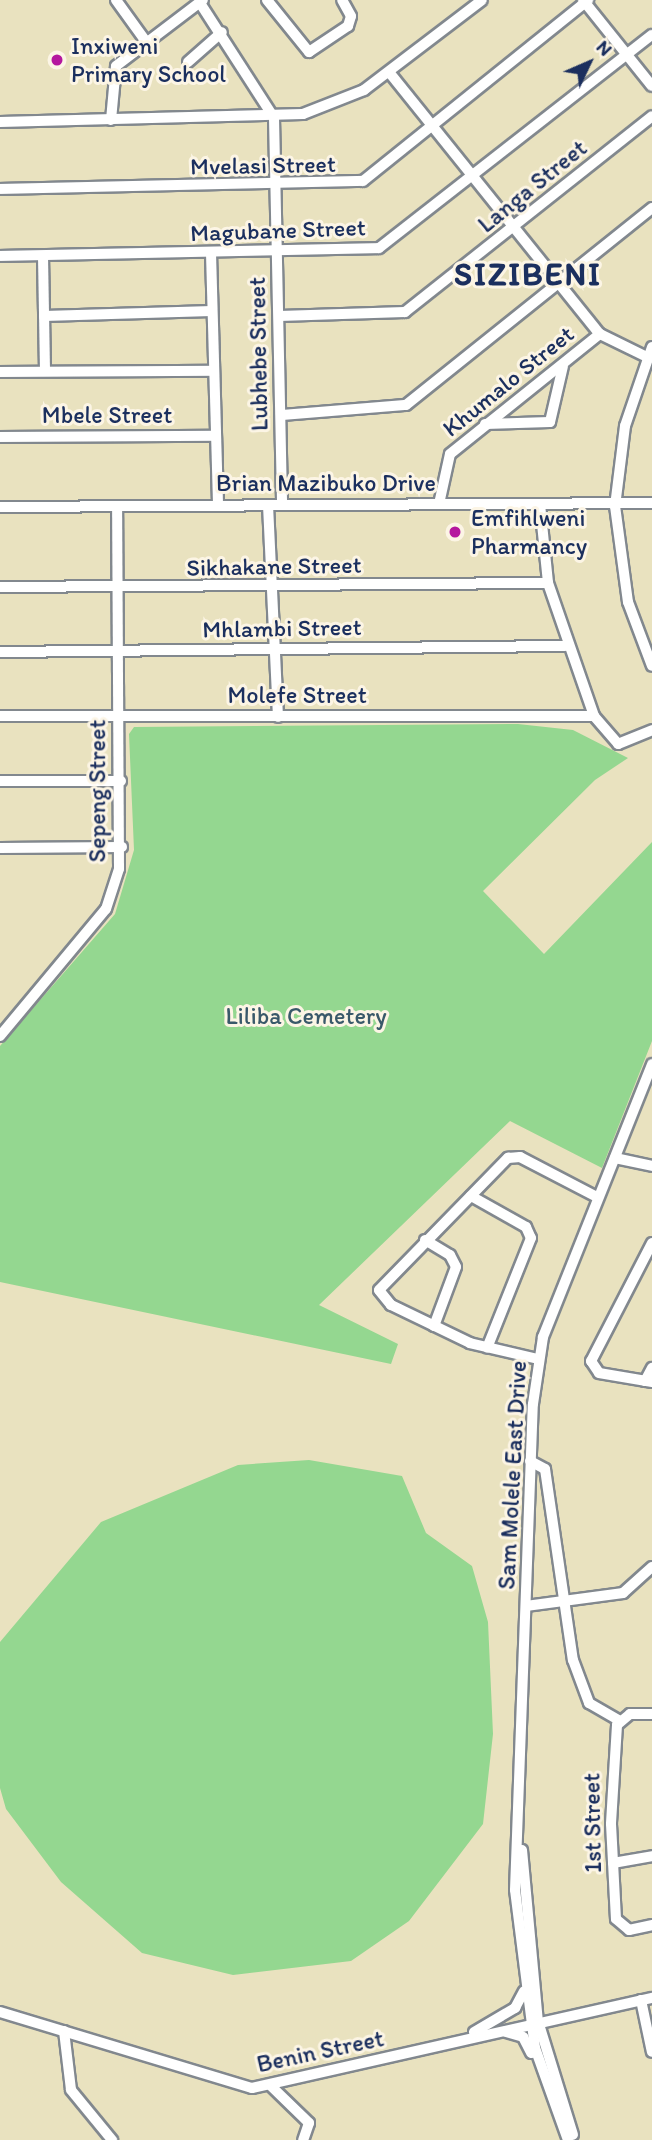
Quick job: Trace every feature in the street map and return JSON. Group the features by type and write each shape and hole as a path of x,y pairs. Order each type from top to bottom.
{"street":[{"path":"116,0 147,43"},
{"path":"267,0 309,52 348,26 351,16 342,0"},
{"path":"0,122 274,118 339,103 389,72 482,0"},
{"path":"111,120 114,69 202,1 274,118"},
{"path":"585,1 652,86"},
{"name":"Mvelasi Street","path":"0,189 275,186 363,181 434,127 585,1"},
{"path":"188,62 222,32"},
{"name":"Magubane Street","path":"0,256 211,253 385,246 652,35"},
{"path":"389,72 600,334 650,352 625,426 615,506 625,590 652,666"},
{"name":"Langa Street","path":"279,316 405,312 652,116"},
{"name":"Lubhebe Street","path":"274,118 282,505"},
{"path":"281,415 400,408 652,208"},
{"path":"211,253 218,505"},
{"path":"43,256 45,371"},
{"path":"44,316 212,311"},
{"name":"Khumalo Street","path":"439,504 445,460 485,424 563,366 600,334"},
{"path":"485,424 550,422 563,366"},
{"path":"0,372 214,371"},
{"name":"Mbele Street","path":"0,437 215,436"},
{"name":"Brian Mazibuko Drive","path":"0,507 439,504 615,506 652,503"},
{"path":"540,504 548,583 565,646 594,716 618,744 652,730"},
{"path":"268,505 275,587 278,717"},
{"name":"Sepeng Street","path":"0,1036 106,909 122,847 117,506"},
{"name":"Sikhakane Street","path":"0,587 118,589 548,583"},
{"name":"Mhlambi Street","path":"0,652 565,646"},
{"name":"Molefe Street","path":"0,716 594,716"},
{"path":"0,781 121,781"},
{"path":"0,848 122,847"},
{"name":"Sam Molele East Drive","path":"575,2140 524,1990 515,1890 530,1461 538,1359 597,1197 652,1064"},
{"path":"538,1359 487,1348 434,1326 391,1305 379,1290 425,1240 517,1157 597,1197"},
{"path":"615,1158 652,1166"},
{"path":"471,1196 526,1227 531,1238 487,1348"},
{"path":"425,1240 450,1255 456,1267 434,1326"},
{"path":"652,1243 593,1353 592,1368 600,1373 649,1382 652,1368"},
{"path":"530,1461 545,1469 563,1604 588,1701 620,1721 652,1714"},
{"path":"526,1606 563,1604 623,1594 652,1567"},
{"name":"1st Street","path":"620,1721 613,1743 613,1863 619,1923 629,1930 652,1925"},
{"name":"Sam Molele East Drive","path":"519,1826 534,2023 551,2097 568,2140"},
{"path":"613,1863 652,1856"},
{"path":"462,2039 515,2008 524,1990"},
{"path":"646,1999 652,2052"},
{"name":"Benin Street","path":"0,2012 228,2083 271,2086 462,2039 646,1999"},
{"path":"64,2032 71,2090 112,2140"},
{"path":"462,2039 517,2032 529,2044 551,2097"},
{"path":"271,2086 309,2123 303,2140"}],"green space":[{"name":"Liliba Cemetery","path":"518,724 573,730 628,758 595,780 483,891 544,954 652,842 652,1041 602,1168 510,1121 319,1305 398,1344 391,1364 0,1282 0,1046 115,914 134,850 129,734 134,727"},
{"path":"309,1460 402,1476 426,1533 472,1566 488,1622 493,1734 483,1824 409,1921 351,1961 233,1975 142,1953 61,1882 6,1809 0,1788 0,1642 101,1522 238,1465"}],"place":[{"name":"Inxiweni Primary School","path":"57,60"},
{"name":"Emfihlweni Pharmancy","path":"455,532"}],"district":[{"name":"SIZIBENI","path":"528,274"}]}
